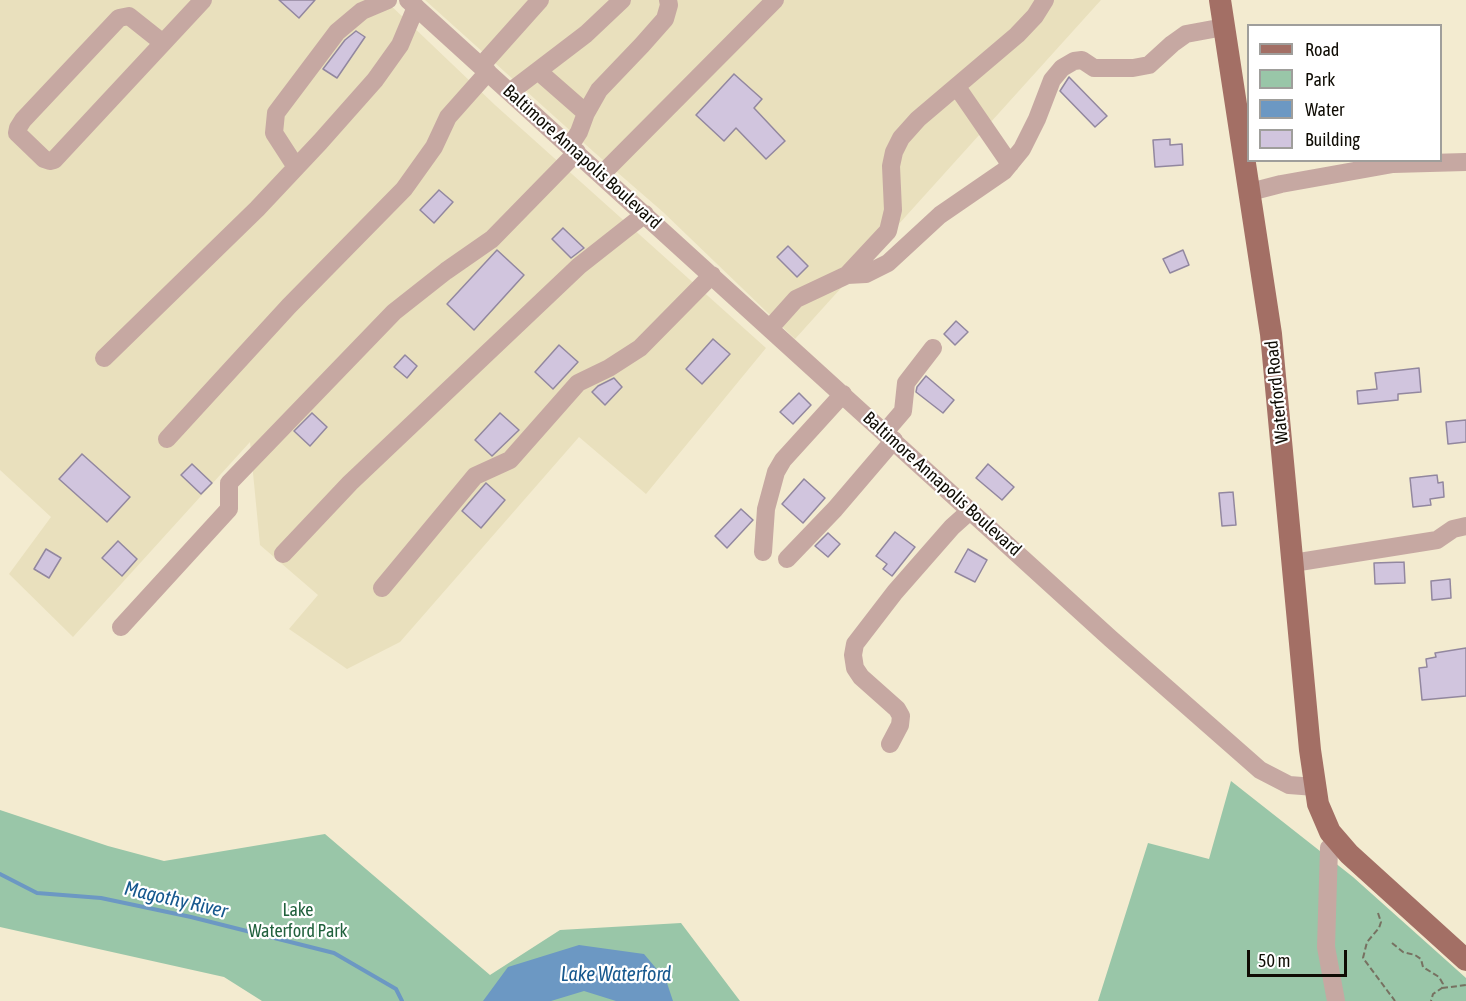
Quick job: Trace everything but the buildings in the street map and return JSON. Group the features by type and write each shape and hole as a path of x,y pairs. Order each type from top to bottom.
{"main road":[{"name":"Waterford Road","path":"1220,0 1271,334 1315,787"},
{"path":"1315,787 1324,818 1330,832 1338,842 1466,960"}],"street":[{"path":"163,43 129,16 119,18 23,120 17,133 44,159 54,160 163,43 203,0"},
{"path":"296,167 274,133 276,113 338,32 362,11 388,0"},
{"path":"167,439 289,306 404,189 434,147 448,117 540,0"},
{"path":"510,92 586,34 622,0"},
{"path":"121,627 229,509 229,483 394,312 446,271 492,239 573,149 586,113 598,90 665,19 668,0"},
{"path":"601,175 775,0"},
{"path":"770,328 796,299 847,275 888,231 893,210 891,166 901,138 918,119 1017,35 1046,0"},
{"path":"104,358 258,209 375,80 400,45 418,4"},
{"name":"Baltimore Annapolis Boulevard","path":"418,4 484,69 1111,639 1260,770 1288,784 1315,787"},
{"path":"847,275 866,274 888,263 940,215 1004,171 1022,149 1052,80 1062,68 1074,61 1082,60 1094,68 1133,68 1149,65 1186,34 1224,27"},
{"path":"538,71 586,113"},
{"path":"957,87 1010,164"},
{"path":"1250,192 1281,184 1393,164 1466,162"},
{"path":"283,554 350,483 579,266 645,214"},
{"path":"382,588 475,476 510,460 578,383 609,368 640,348 712,275"},
{"path":"787,559 836,509 890,436 903,411 906,383 933,348"},
{"path":"763,552 766,509 776,472 783,459 843,393"},
{"path":"890,744 900,724 901,716 897,709 861,677 855,668 853,656 855,644 903,584 952,527 970,510"},
{"path":"1293,563 1437,540 1453,529 1466,526"},
{"path":"1336,1001 1326,947 1329,848 1338,842"}],"path":[{"path":"1378,913 1381,922 1379,928 1367,942 1363,958 1395,1001"},
{"path":"1392,943 1403,952 1421,959 1423,967 1439,977 1443,984 1442,988"},
{"path":"1431,1001 1433,994 1442,988 1466,985"}],"shaded area":[{"path":"0,0 385,0 495,105 766,348 646,494 579,437 400,642 347,669 289,629 318,595 260,545 250,442 73,637 9,574 51,517 0,470"},
{"path":"425,0 1101,0 795,339 663,212"}],"green space":[{"path":"1231,781 1353,877 1466,978 1466,1001 1098,1001 1148,843 1209,859"},
{"name":"Lake Waterford Park","path":"0,810 108,846 164,861 325,834 490,975 560,930 681,923 740,1001 262,1001 224,977 0,927"}],"water":[{"name":"Lake Waterford","path":"579,945 644,954 666,980 673,1001 616,1001 584,991 551,1001 483,1001 508,967"}],"waterway":[{"name":"Magothy River","path":"0,874 37,893 101,898 191,917 334,953 396,989 402,1001"}]}
